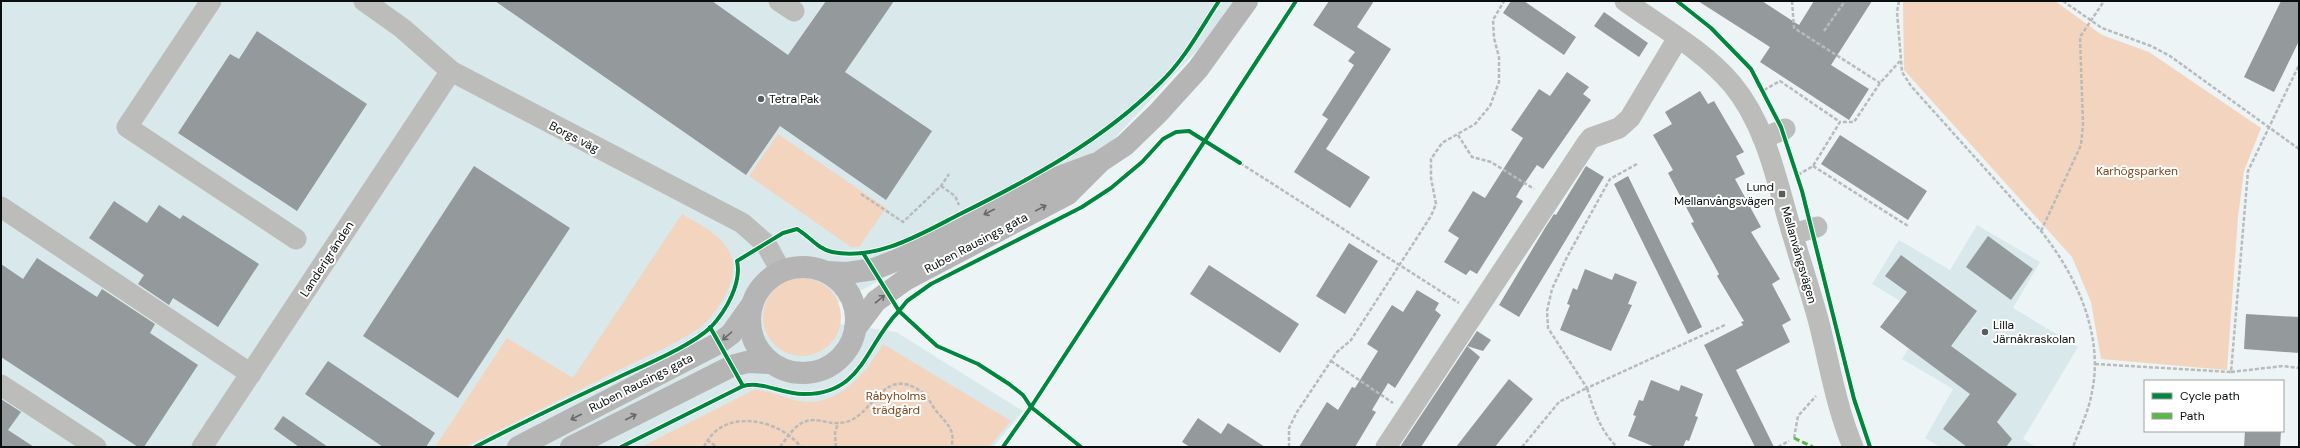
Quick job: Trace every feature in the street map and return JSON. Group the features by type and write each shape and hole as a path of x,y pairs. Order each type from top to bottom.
{"main road":[{"name":"Ruben Rausings gata","path":"855,329 876,301 905,280 1068,194 1101,161 1125,144 1158,113 1198,69 1248,1"},
{"name":"Ruben Rausings gata","path":"827,272 848,290 853,302 856,316 855,329 849,346 838,361 822,370 805,374 786,371 770,363 759,351 752,337 750,321 752,306 758,291 768,280 781,271 804,267 827,272 847,273 874,270 902,258 1059,177 1101,161"},
{"name":"Ruben Rausings gata","path":"518,447 719,343 731,334 752,306"},
{"name":"Ruben Rausings gata","path":"571,447 732,366 747,362 770,363"}],"street":[{"path":"211,1 127,127 296,239"},
{"name":"Borgs väg","path":"364,1 402,28 451,71 742,223 766,244 781,271"},
{"name":"Mellanvångsvägen","path":"1625,1 1704,57 1733,85 1749,110 1763,138 1773,165 1818,318 1840,408 1853,447"},
{"path":"1386,447 1549,199 1591,138 1619,128 1630,118 1678,38"},
{"name":"Landerigränden","path":"202,447 451,71"},
{"path":"1763,138 1785,129"},
{"path":"1,207 251,374"},
{"path":"1793,234 1817,227"},
{"path":"1,385 96,447"}],"path":[{"path":"1288,447 1289,428 1331,361 1351,340 1431,216 1436,204 1431,178 1431,159 1442,143 1475,124 1490,106 1499,82 1499,57 1494,38 1493,20 1504,1"},
{"path":"1792,1 1794,28 1880,83"},
{"path":"1824,31 1845,1"},
{"path":"1899,1 1897,12 1902,72 1911,86 2041,231 2059,254 2075,283 2085,309 2095,364 2092,393 2073,447"},
{"path":"2062,1 2090,21 2125,38 2151,46 2170,56 2299,149"},
{"path":"2041,231 2081,145 2083,124 2080,37 2104,1"},
{"path":"1764,90 1780,81 1840,122 1854,122 1880,83 1901,61"},
{"path":"2231,372 2248,171 2299,65"},
{"path":"1760,85 1764,90 1766,97"},
{"path":"1798,176 1813,166 1840,122"},
{"path":"1458,135 1472,157 1490,162 1549,199"},
{"path":"1240,163 1400,264 1474,313"},
{"path":"1617,447 1608,438 1595,417 1587,388 1548,328 1547,311 1552,289 1567,257 1610,179 1637,164"},
{"path":"1813,166 1908,226"},
{"path":"1796,169 1799,181"},
{"path":"861,194 903,222 941,186 949,174"},
{"path":"941,186 955,196"},
{"path":"1522,447 1559,402 1725,325"},
{"path":"1331,361 1408,413"},
{"path":"2095,364 2231,372 2283,366 2299,368"},
{"path":"780,447 798,424 805,420 815,419 838,423 858,417 878,393 888,386 898,384 911,386 922,392 951,429 954,438 951,447"},
{"path":"1794,438 1798,416 1818,395 1818,390"},
{"path":"704,447 707,440 723,426 749,420 763,423 789,435 801,447"},
{"path":"836,447 838,423"},
{"path":"707,440 717,447"},
{"path":"1778,447 1789,441"}],"shaded area":[{"path":"1,1 1233,1 1206,41 1073,182 805,319 896,332 1023,411 993,447 1,447"},
{"name":"Lilla Järnåkraskolan","path":"1977,225 2040,262 2013,308 2078,347 2023,439 2036,447 1940,447 1925,438 1953,389 1902,359 1927,317 1872,284 1899,240 1950,270"}],"green space":[{"name":"Karhögsparken","path":"1903,1 2055,1 2102,35 2149,52 2261,128 2244,171 2238,217 2227,370 2101,359 2091,302 2072,257 1904,70"},
{"path":"778,134 886,208 859,247 851,247 749,176"},
{"path":"682,214 707,229 723,242 732,259 732,276 727,291 719,306 704,324 697,330 667,347 465,447 435,447 507,338 573,378"},
{"path":"802,278 817,281 829,290 838,302 841,317 838,332 829,344 817,353 802,356 787,353 775,344 766,332 763,317 766,302 775,290 787,281"},
{"name":"Råbyholms trädgård","path":"883,344 1011,421 989,447 641,447 754,390 766,391 793,400 813,402 838,394 859,377"}],"building":[{"name":"Tetra Pak","path":"495,1 712,1 788,55 826,1 894,1 845,72 932,131 886,200 780,126 746,175"},
{"path":"1329,1 1374,1 1357,27 1391,49 1326,149 1370,177 1350,208 1294,172 1328,119 1322,115 1354,65 1348,61 1355,52 1313,25"},
{"path":"1511,1 1524,1 1576,37 1564,55 1503,13"},
{"path":"1698,1 1762,1 1799,25 1814,1 1872,1 1831,65 1869,89 1849,120 1760,62 1770,47"},
{"path":"2281,1 2299,1 2299,41 2274,92 2244,77"},
{"path":"1604,12 1648,43 1639,57 1594,26"},
{"path":"257,31 367,104 297,211 178,133 230,54 239,59"},
{"path":"1567,72 1589,87 1583,94 1591,100 1543,169 1537,165 1520,190 1516,197 1523,201 1477,274 1470,270 1466,275 1444,262 1459,238 1448,231 1473,191 1485,198 1523,138 1511,130 1539,89 1550,96"},
{"path":"1700,91 1708,104 1714,101 1744,152 1736,156 1745,174 1735,179 1761,227 1751,232 1780,279 1772,284 1791,320 1782,325 1790,342 1736,370 1774,447 1755,447 1704,345 1743,325 1741,322 1744,321 1717,276 1719,274 1691,223 1694,222 1668,173 1673,170 1653,135 1672,124 1665,112"},
{"path":"1840,135 1927,191 1908,220 1821,164"},
{"path":"474,166 570,228 458,398 363,336"},
{"path":"1586,166 1604,177 1519,317 1499,305 1545,228 1554,214 1556,215"},
{"path":"1628,176 1702,327 1688,334 1614,184"},
{"path":"114,201 147,223 159,205 180,219 183,215 259,264 218,327 173,298 169,305 138,284 144,275 89,238"},
{"path":"1988,236 2033,269 2011,300 1966,267"},
{"path":"1349,243 1378,261 1345,314 1316,296"},
{"path":"1901,255 1977,311 1951,346 2017,394 1997,422 2012,439 2006,447 1967,447 1943,429 1970,394 1880,327 1907,292 1885,276"},
{"path":"37,258 97,297 102,289 155,324 150,333 198,365 144,447 138,447 1,357 1,264 23,279"},
{"path":"1209,265 1299,324 1280,353 1190,294"},
{"path":"1585,269 1612,280 1615,273 1637,282 1628,304 1632,305 1611,351 1560,330 1570,305 1567,304 1573,288 1577,290"},
{"path":"1417,290 1439,303 1435,310 1441,315 1395,388 1388,383 1372,410 1376,412 1355,447 1299,447 1327,402 1338,410 1352,387 1355,388 1378,351 1367,344 1392,305 1403,312"},
{"path":"2246,314 2299,317 2299,353 2244,349"},
{"path":"1477,331 1491,340 1483,351 1467,346"},
{"path":"1467,346 1480,357 1421,447 1400,447"},
{"path":"328,361 435,433 426,447 383,447 305,394"},
{"path":"1509,379 1533,399 1495,447 1456,447"},
{"path":"1651,380 1679,391 1681,385 1703,394 1695,416 1698,417 1689,441 1686,440 1683,447 1655,447 1628,436 1636,416 1633,415 1639,400 1643,401"},
{"path":"1,399 21,412 8,430 34,447 1,447"},
{"path":"283,416 328,447 299,447 274,429"},
{"path":"1198,418 1221,434 1228,423 1265,447 1190,447 1182,442"},
{"path":"2245,432 2281,432 2280,447 2244,447"}],"marked path":[{"path":"1794,438 1813,447"}],"cycle path":[{"path":"475,447 691,342 711,327 727,305 735,287 738,269 737,261 783,233 797,229 822,248 832,252 849,254 866,253 898,244 930,230 1040,172 1091,140 1139,103 1161,82 1178,63 1219,1"},
{"path":"1003,447 1031,407 1296,1"},
{"path":"1677,1 1711,28 1751,69 1781,127 1802,191 1854,399 1870,447"},
{"path":"1081,447 1031,407 1023,395 1009,384 978,364 937,346 899,311 907,301 931,284 1082,207 1111,188 1142,162 1163,139 1176,132 1189,131 1240,163"},
{"path":"710,327 743,386 758,385 803,394 823,392 839,386 851,377 861,366 888,324 899,311 863,253"},
{"path":"621,447 743,386"}],"place":[{"name":"Tetra Pak","path":"761,99"},
{"name":"Lund Mellanvångsvägen","path":"1782,194"},
{"name":"Lilla Järnåkraskolan","path":"1985,332"}]}
